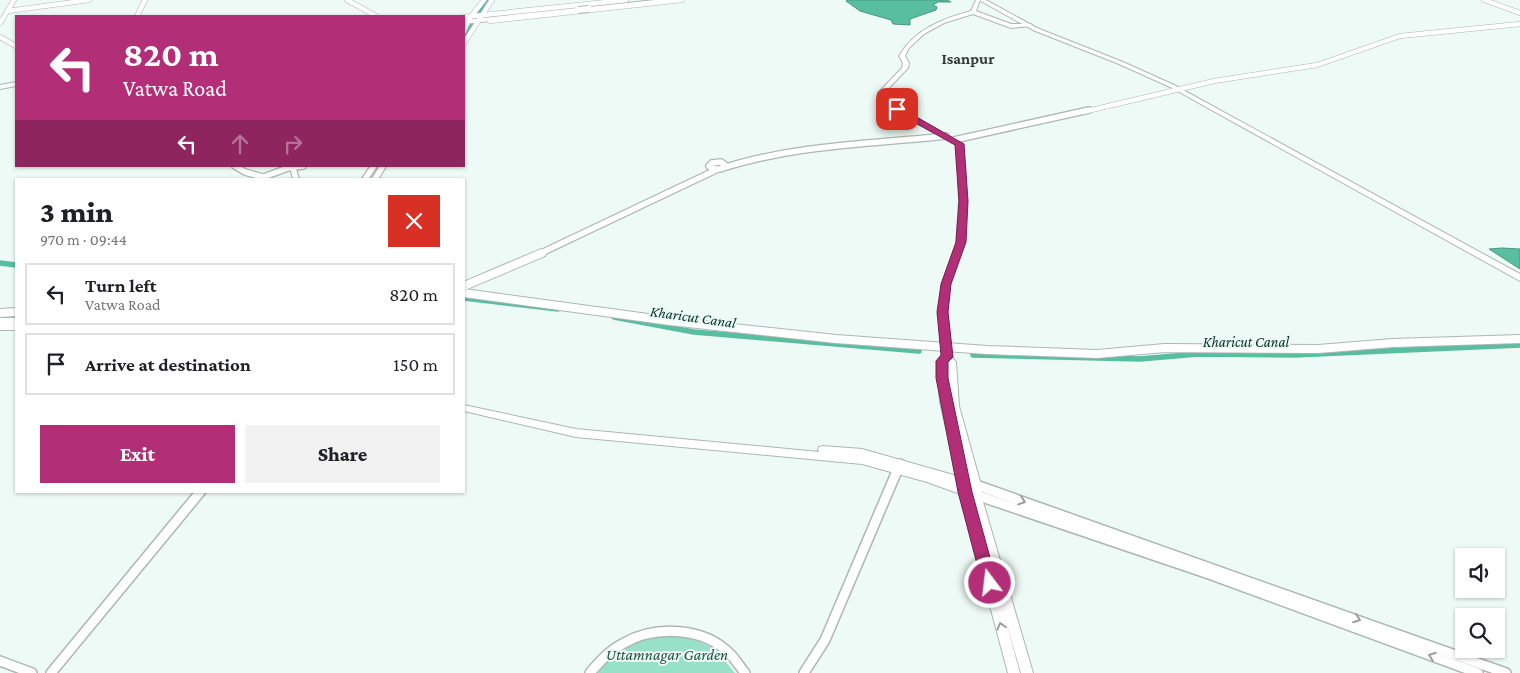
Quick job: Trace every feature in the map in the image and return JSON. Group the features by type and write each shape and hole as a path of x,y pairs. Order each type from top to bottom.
{"main road":[{"path":"467,20 640,0"},
{"path":"481,19 568,6 591,10 670,0"},
{"path":"973,12 981,0 1029,25 1146,73 1182,90 1520,277"},
{"path":"1014,673 970,489 954,406 951,362 946,352 943,312 946,284 961,242 963,201 957,142 905,115 881,93 905,68 906,63 902,56 908,43 945,21 973,12 1011,26 1029,25"},
{"path":"0,86 15,83"},
{"path":"0,317 15,317"},
{"path":"0,321 15,321"},
{"path":"465,407 576,433 854,459 899,466 970,489"},
{"path":"977,517 1026,673"}],"street":[{"path":"9,6 82,0"},
{"path":"9,6 89,0"},
{"path":"138,15 145,0"},
{"path":"347,0 374,15"},
{"path":"467,20 484,0"},
{"path":"465,43 492,0"},
{"path":"564,0 568,6 591,10"},
{"path":"568,6 626,0"},
{"path":"481,19 682,0"},
{"path":"1484,0 1520,13"},
{"path":"0,23 9,6"},
{"path":"957,142 1182,90 1322,66 1406,36 1520,25"},
{"path":"0,37 15,45"},
{"path":"465,281 510,264 690,180 712,162 722,165 785,153 943,135"},
{"path":"465,286 521,263 716,170 722,165"},
{"path":"709,166 716,170"},
{"path":"237,167 262,178 298,167"},
{"path":"366,178 373,167"},
{"path":"376,178 382,167"},
{"path":"293,168 296,178"},
{"path":"465,293 586,308 670,321 946,352 1097,354 1165,348 1318,349 1393,343 1520,339"},
{"path":"0,313 15,312"},
{"path":"0,326 15,326"},
{"path":"804,673 825,640 899,466"},
{"path":"970,489 1478,673"},
{"path":"970,489 1209,566 1506,673"},
{"path":"51,673 200,493"},
{"path":"590,673 596,664 625,641 645,633 679,630 703,635 724,647 745,673"},
{"path":"0,661 32,673"}],"green space":[{"name":"Uttamnagar Garden","path":"660,635 689,637 715,649 735,673 598,673 610,659 625,648"}],"shaded area":[{"path":"947,0 951,2 938,2 933,5 937,7 936,10 910,19 910,25 893,24 891,20 860,11 846,1"},
{"path":"1489,249 1520,249 1520,269"}],"waterway":[{"path":"465,35 487,0"},
{"name":"Kharicut Canal","path":"0,263 15,265"},
{"name":"Kharicut Canal","path":"465,298 558,309"},
{"name":"Kharicut Canal","path":"614,317 694,332 919,351"},
{"name":"Kharicut Canal","path":"973,355 1140,359 1198,354 1294,355 1520,345"}],"district":[{"name":"Isanpur","path":"968,58"}],"route":[{"path":"897,109 960,144 963,201 961,242 946,284 943,312 947,357 942,361 942,378 945,402 965,492 990,583"}]}
